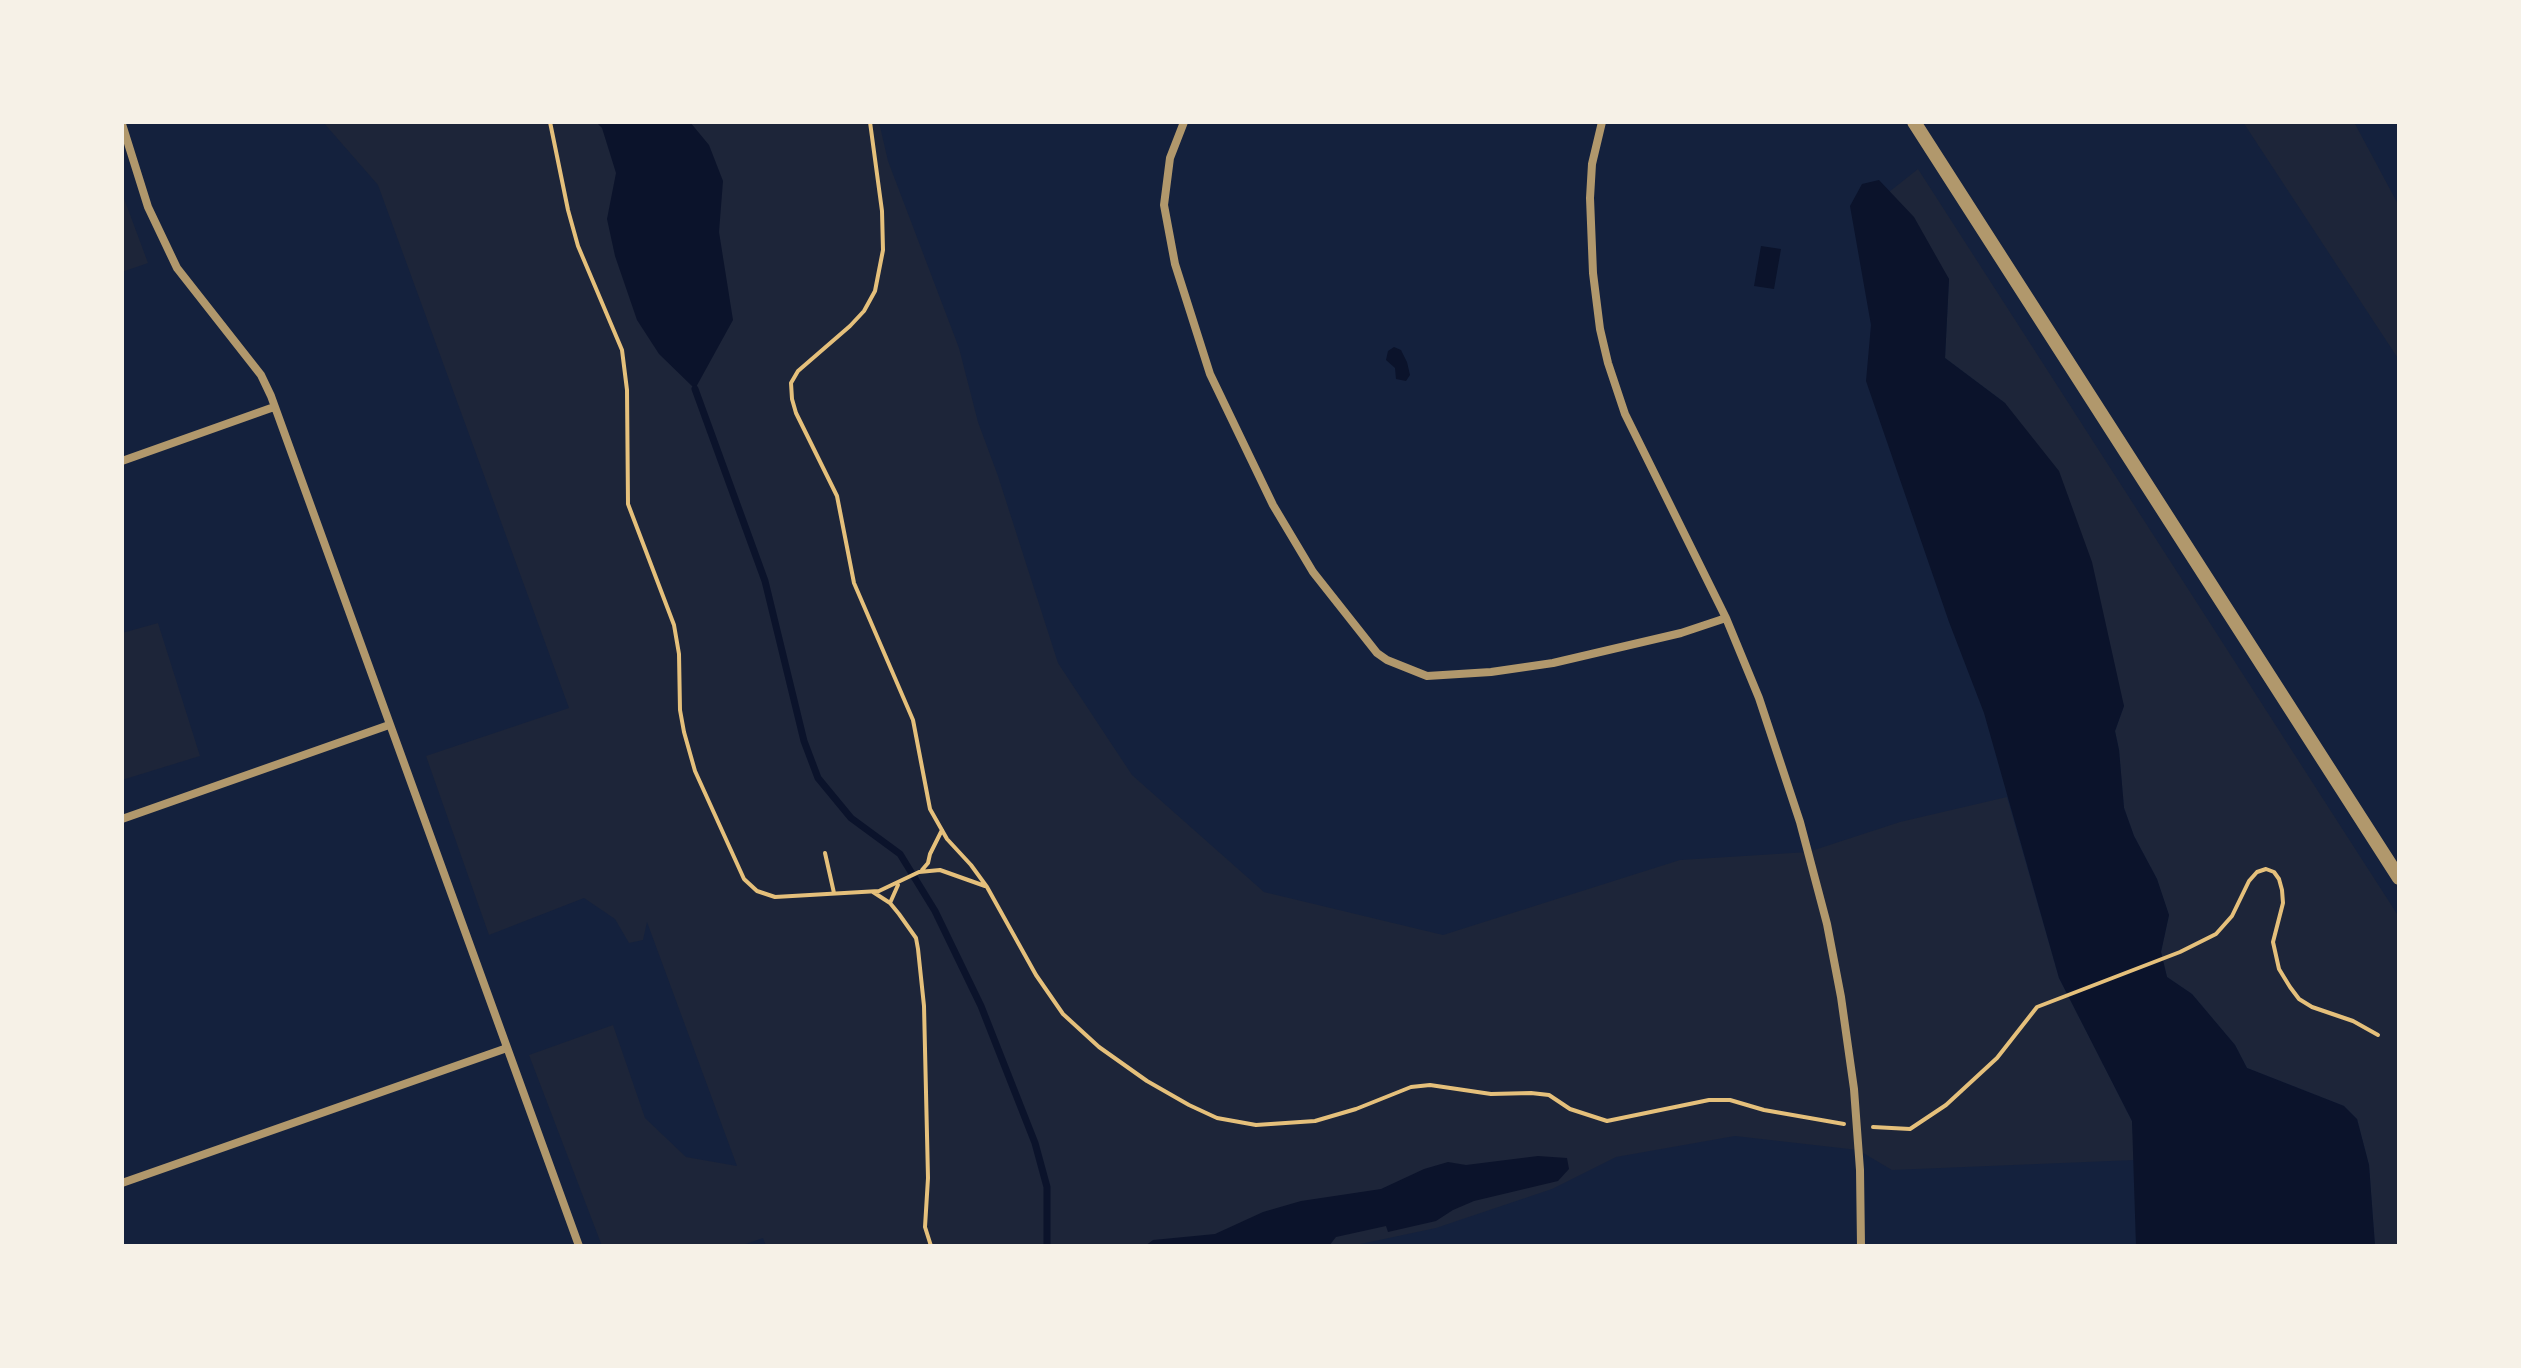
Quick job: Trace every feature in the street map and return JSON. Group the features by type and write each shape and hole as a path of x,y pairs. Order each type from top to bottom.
{"street":[{"path":"1184,122 1170,158 1164,205 1175,264 1210,374 1273,505 1313,572 1377,653 1427,676 1491,672 1567,659 1681,633 1726,618"},
{"path":"1602,122 1592,164 1590,198 1593,273 1600,329 1625,414 1726,618 1790,786 1827,924 1841,997 1857,1126 1861,1246"},
{"path":"1914,122 2399,878"},
{"path":"122,124 148,207 177,268 261,375 579,1246"},
{"path":"122,461 274,407"},
{"path":"122,819 389,725"},
{"path":"122,1183 507,1048"}],"path":[{"path":"550,122 578,246 622,350 627,390 628,504 674,625 679,654 680,710 695,771 744,879 757,891 775,897 872,891 899,883 920,872 928,863 942,830"},
{"path":"870,122 882,211 883,250 875,291 864,311 850,326 798,371 791,383 796,413 837,496 854,583 913,720 930,809 942,830 987,887 1036,975 1063,1014 1099,1047 1147,1081 1217,1118 1256,1125 1315,1121 1411,1087 1430,1085 1491,1094 1549,1095 1570,1109 1607,1121 1709,1100 1730,1100 1764,1110 1857,1126 1910,1129 1946,1105 1997,1058 2037,1007 2198,944 2224,927 2249,881 2257,872 2266,869 2274,872 2282,890 2283,903 2273,942 2275,957 2290,987 2299,999 2312,1007 2353,1021 2378,1035"},
{"path":"825,853 834,893"},
{"path":"920,872 940,870 987,887"},
{"path":"890,903 899,883"},
{"path":"872,891 890,903 916,938 918,949 924,1006 928,1178 925,1227 931,1246"}],"shaded area":[{"path":"323,122 879,122 888,161 959,348 978,422 1058,663 1132,775 1264,892 1443,935 1680,860 1808,852 1900,822 2007,797 2059,978 2132,1121 2135,1160 1892,1170 1858,1150 1735,1136 1616,1157 1552,1189 1436,1228 1351,1246 766,1246 763,1238 740,1246 602,1246 529,1055 613,1025 645,1118 686,1157 737,1166 647,922 643,940 629,943 615,919 584,898 489,935 426,756 569,708 378,185"},
{"path":"596,122 690,122 709,145 723,181 719,232 733,320 695,389 659,354 637,320 615,256 607,219 616,173 602,128"},
{"path":"2243,122 2354,122 2399,206 2399,360"},
{"path":"1918,169 2399,917 2399,1246 2375,1246 2369,1165 2357,1119 2344,1106 2247,1068 2235,1045 2192,994 2167,977 2161,952 2169,915 2157,879 2134,836 2124,808 2115,731 2124,706 2005,403 1945,358 1949,279 1889,192"},
{"path":"1879,180 1914,217 1949,279 1945,358 2005,403 2059,471 2092,562 2124,706 2115,731 2124,808 2134,836 2157,879 2169,915 2161,952 2167,977 2192,994 2235,1045 2247,1068 2344,1106 2357,1119 2369,1165 2375,1246 2136,1246 2132,1121 2059,978 1984,713 1949,622 1866,381 1871,325 1850,206 1862,184"},
{"path":"122,193 148,263 122,272"},
{"path":"1761,246 1781,249 1774,289 1754,286"},
{"path":"1394,347 1401,350 1407,362 1410,375 1406,381 1396,379 1395,368 1386,360 1388,351"},
{"path":"158,623 200,756 122,780 122,633"},
{"path":"1538,1156 1567,1158 1569,1169 1558,1181 1474,1201 1436,1221 1388,1232 1386,1226 1336,1237 1329,1246 1145,1246 1153,1240 1215,1234 1263,1212 1301,1201 1381,1189 1424,1169 1448,1162 1466,1165"}],"waterway":[{"path":"695,389 765,581 804,741 818,778 851,818 900,854 935,911 981,1006 1035,1143 1047,1187 1047,1246"}]}
